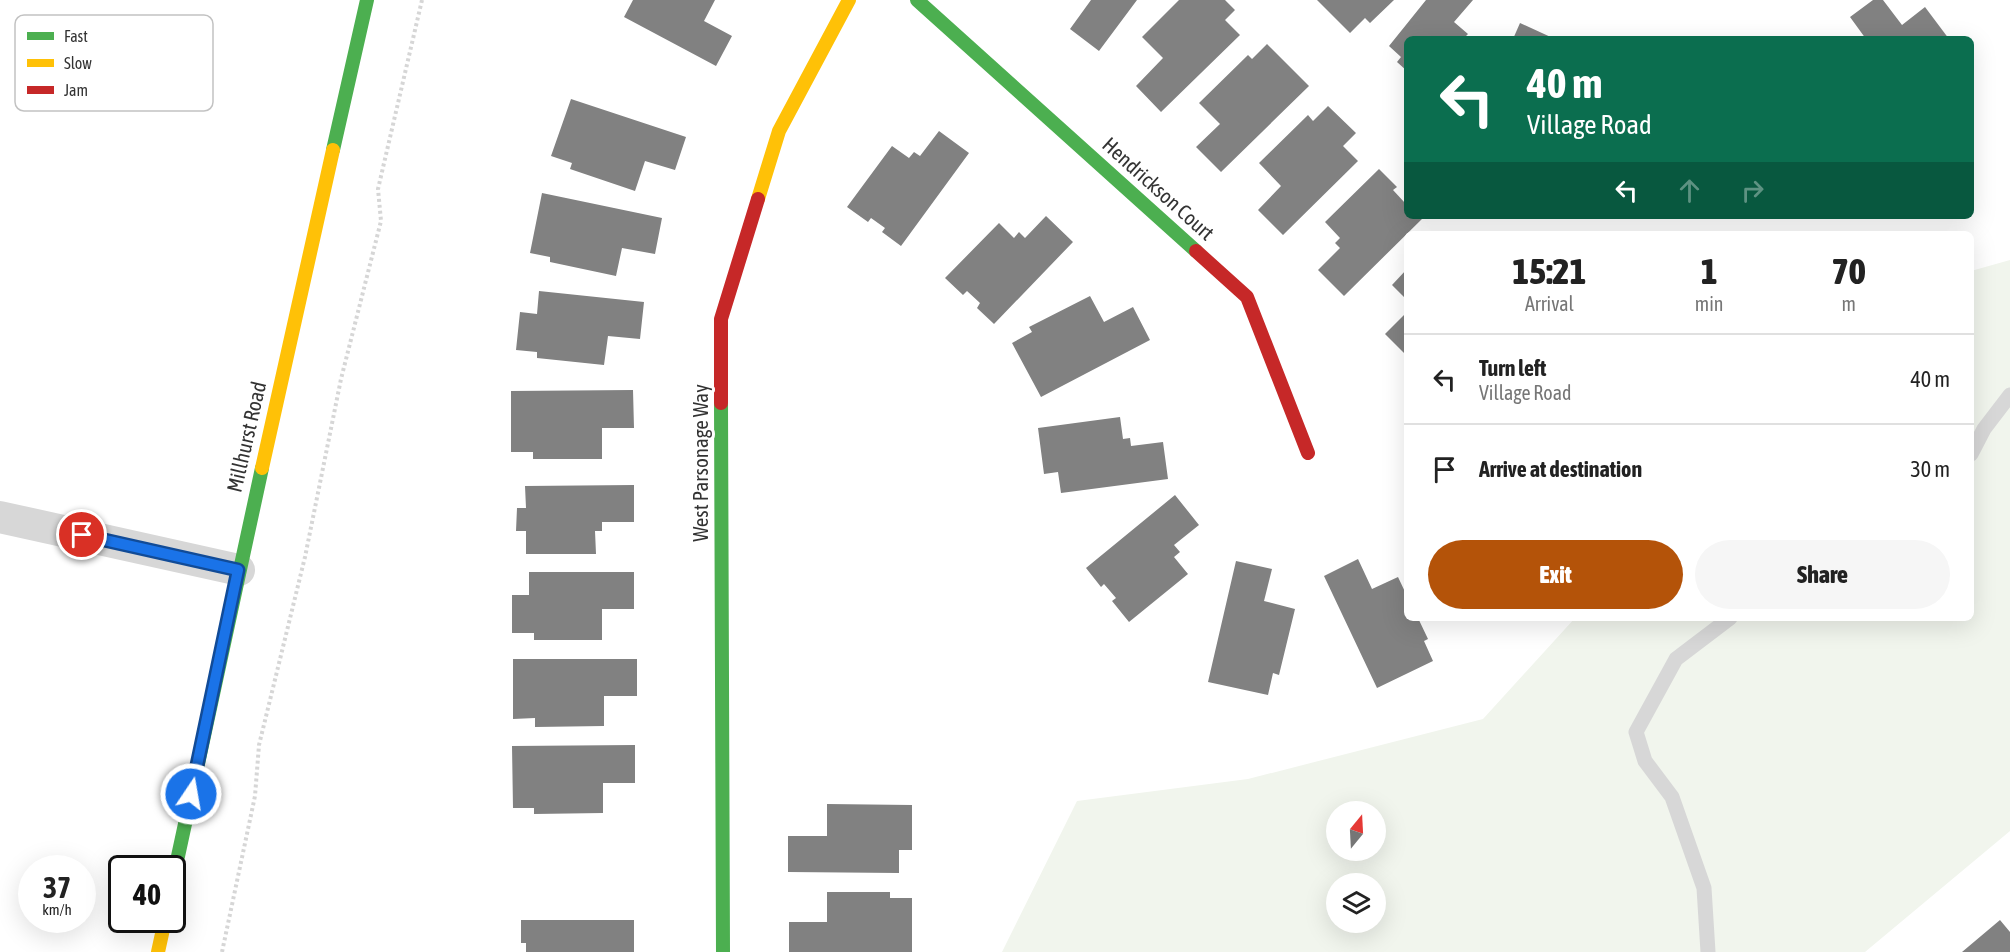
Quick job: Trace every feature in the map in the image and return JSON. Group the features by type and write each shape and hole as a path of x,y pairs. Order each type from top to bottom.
{"street":[{"name":"Millhurst Road","path":"178,855 238,570 367,0"},
{"name":"West Parsonage Way","path":"723,952 721,319 779,131 849,0"},
{"name":"Hendrickson Court","path":"917,0 1247,297 1308,453"},
{"path":"0,517 238,570"},
{"path":"158,952 162,933"}],"lane":[{"path":"1974,448 1984,429 2010,395"},
{"path":"1708,952 1704,888 1672,797 1645,761 1636,732 1676,659 1726,621"}],"path":[{"path":"222,952 255,796 259,745 305,558 341,379 381,222 378,189 422,0"}],"shaded area":[{"path":"2010,260 2010,831 1865,952 1002,952 1077,801 1248,779 1483,719 1572,621 1974,621 1974,270"}],"building":[{"path":"633,0 715,0 704,21 732,36 716,66 624,17"},
{"path":"1091,0 1137,0 1099,51 1070,29"},
{"path":"1179,0 1225,0 1235,10 1225,20 1240,35 1161,112 1136,86 1163,58 1142,37"},
{"path":"1317,0 1394,0 1370,23 1365,18 1350,33"},
{"path":"1426,0 1473,0 1454,22 1468,34 1466,36 1404,36 1404,68 1397,62 1401,57 1389,46"},
{"path":"1873,0 1883,0 1902,25 1925,7 1947,36 1864,36 1850,17"},
{"path":"1520,23 1548,36 1514,36"},
{"path":"1267,44 1309,86 1221,172 1196,147 1220,124 1199,103 1248,55 1252,59"},
{"path":"571,99 686,137 675,170 645,161 635,191 570,169 572,163 551,156"},
{"path":"1328,106 1356,133 1343,146 1358,161 1283,235 1258,210 1281,186 1259,163 1308,115 1313,121"},
{"path":"939,131 969,153 901,246 882,232 885,228 871,218 868,222 847,207 892,146 909,158 914,152 920,156"},
{"path":"1379,169 1397,187 1393,190 1404,202 1404,219 1422,219 1410,231 1404,231 1404,237 1344,296 1318,270 1340,248 1335,243 1340,238 1325,222"},
{"path":"542,193 662,218 655,254 622,248 616,276 550,262 550,257 530,253"},
{"path":"1046,216 1073,242 994,324 977,308 980,303 967,291 963,295 945,278 999,223 1014,238 1019,232 1025,238"},
{"path":"1404,272 1404,297 1392,285"},
{"path":"539,291 644,302 640,339 608,336 604,365 537,358 537,352 516,350 520,312 537,314"},
{"path":"1090,296 1104,322 1133,307 1150,340 1041,397 1012,343 1032,332 1029,327"},
{"path":"1404,315 1404,353 1385,334"},
{"path":"633,390 634,428 602,428 602,459 533,459 533,452 511,452 511,391"},
{"path":"1120,417 1123,439 1130,438 1131,446 1163,442 1168,479 1061,493 1058,472 1044,474 1038,428"},
{"path":"634,485 634,522 602,522 602,531 595,531 596,554 526,554 526,531 516,531 517,508 526,508 525,486"},
{"path":"1175,495 1199,525 1174,545 1180,552 1174,557 1188,574 1129,622 1112,601 1116,598 1104,584 1101,587 1086,568"},
{"path":"1358,559 1372,589 1398,577 1404,590 1404,621 1419,621 1428,639 1424,641 1433,661 1377,688 1324,576"},
{"path":"1236,561 1272,569 1264,601 1295,609 1279,675 1273,673 1268,695 1208,682"},
{"path":"529,572 634,572 634,609 602,609 602,640 534,640 534,633 512,633 512,595 529,595"},
{"path":"513,659 637,659 637,696 604,696 604,726 535,727 535,718 513,719"},
{"path":"635,745 635,783 603,783 603,813 534,814 534,808 513,808 512,746"},
{"path":"827,804 912,805 912,850 899,850 899,873 788,872 788,836 827,836"},
{"path":"827,892 890,892 890,898 912,898 912,952 789,952 789,922 827,922"},
{"path":"521,920 634,920 634,952 526,952 526,943 521,943"},
{"path":"2000,920 2010,932 2010,952 1962,952"}],"traffic: fast":[{"path":"333,150 367,0"},
{"path":"917,0 1196,251"},
{"path":"721,403 723,952"},
{"path":"178,855 262,468"}],"traffic: slow":[{"path":"758,199 779,131 849,0"},
{"path":"262,468 333,150"},
{"path":"158,952 162,933"}],"traffic: jam":[{"path":"721,403 721,319 758,199"},
{"path":"1196,251 1247,297 1308,453"}],"route":[{"path":"82,535 238,570 191,794"}]}
